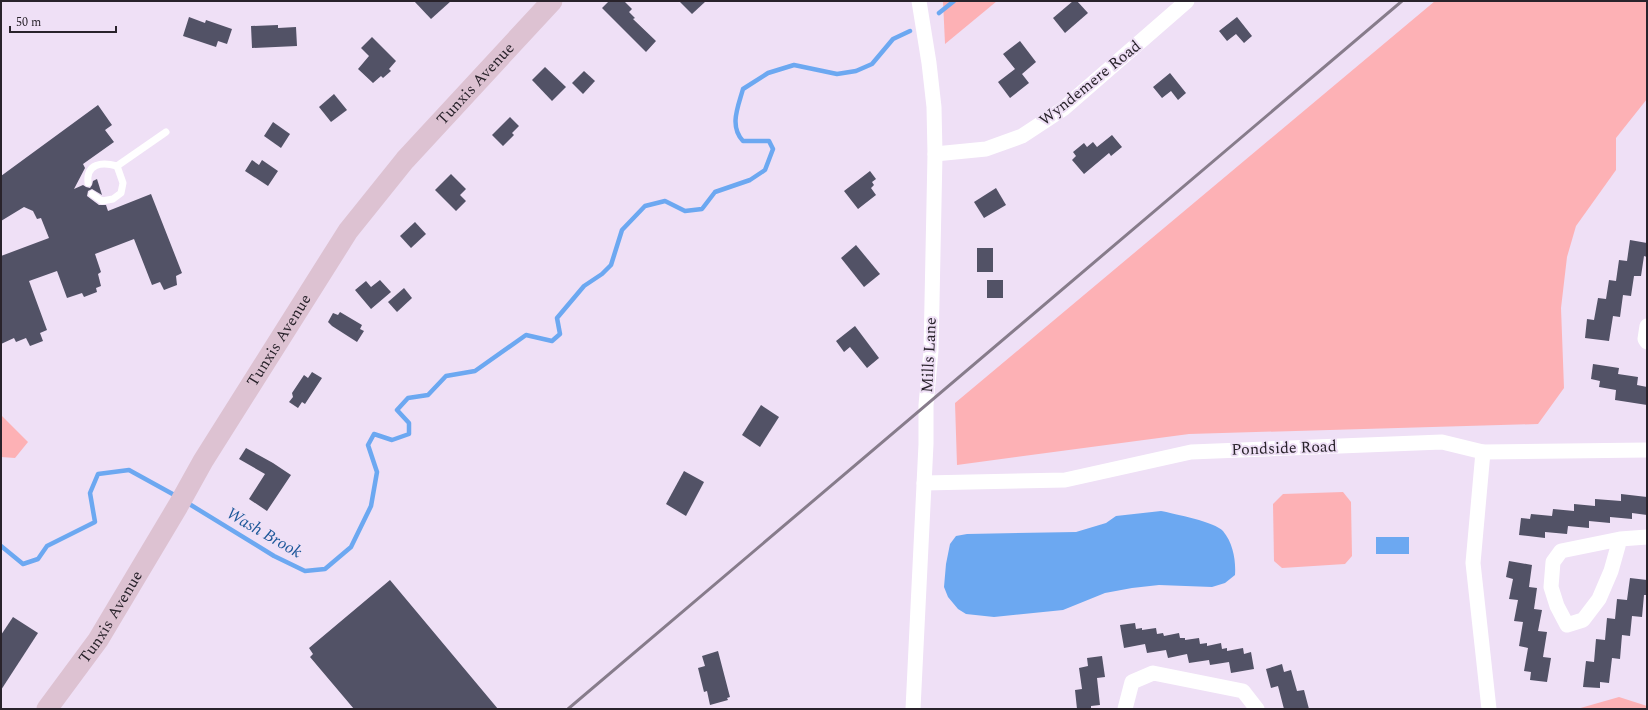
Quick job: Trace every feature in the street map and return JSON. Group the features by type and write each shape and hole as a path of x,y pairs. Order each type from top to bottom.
{"main road":[{"name":"Tunxis Avenue","path":"47,709 98,640 265,361 348,231 405,160 552,1"}],"street":[{"name":"Mills Lane","path":"913,709 924,483 926,405 931,351 935,154 934,108 929,63 919,1"},
{"name":"Wyndemere Road","path":"935,154 986,149 1022,136 1063,108 1187,1"},
{"path":"1647,326 1645,340 1647,342"},
{"name":"Pondside Road","path":"924,483 1065,480 1191,452 1442,442 1483,452 1647,450"},
{"path":"1483,452 1473,563 1490,709"},
{"path":"1620,539 1611,572 1599,599 1583,620 1566,625 1557,606 1551,587 1553,562 1561,552 1620,539 1647,537"},
{"path":"1125,709 1132,682 1153,673 1242,691 1257,709"}],"lane":[{"path":"88,183 87,176 96,165 107,164 117,166 166,132"},
{"path":"92,194 102,201 113,199 120,193 123,184 117,166"}],"shaded area":[{"path":"943,1 997,1 945,44"},
{"path":"1435,1 1647,1 1647,99 1616,138 1616,170 1576,226 1567,257 1561,308 1564,388 1538,424 1189,434 957,465 955,403"},
{"path":"1,415 28,442 15,458 1,457"},
{"path":"1343,492 1351,502 1352,556 1345,564 1282,568 1274,561 1273,504 1283,494"},
{"path":"1619,697 1647,706 1647,709 1577,709"}],"water":[{"path":"1161,511 1212,524 1223,531 1233,552 1235,575 1225,583 1212,587 1159,585 1132,588 1105,593 1063,610 994,617 966,614 958,609 948,597 944,587 950,544 956,536 967,534 1076,532 1106,523 1116,516"},
{"path":"1376,537 1409,537 1409,554 1376,554"}],"building":[{"path":"414,1 451,1 431,19"},
{"path":"609,1 624,1 632,9 629,12 635,18 633,19 656,41 646,52 602,8"},
{"path":"679,1 706,1 692,14"},
{"path":"1073,1 1077,1 1088,13 1065,33 1053,18"},
{"path":"189,17 205,23 206,20 232,29 227,44 218,41 216,47 183,36"},
{"path":"1237,17 1252,36 1244,43 1236,34 1227,41 1219,31"},
{"path":"278,25 278,28 296,27 297,46 252,48 251,26"},
{"path":"372,37 396,61 389,69 391,71 383,78 381,76 373,83 358,69 369,56 361,48"},
{"path":"1020,41 1036,62 1022,74 1029,83 1010,98 998,82 1015,69 1003,54"},
{"path":"545,67 566,87 552,101 532,80"},
{"path":"584,71 595,81 583,94 572,83"},
{"path":"1170,73 1186,93 1178,100 1171,91 1162,98 1153,87"},
{"path":"334,94 347,110 331,122 319,107"},
{"path":"98,105 112,125 105,130 114,142 83,164 85,168 74,189 83,185 90,188 93,181 97,179 102,195 92,189 88,191 87,196 99,205 106,205 108,211 151,194 182,273 176,276 177,285 164,290 160,282 152,285 134,239 95,254 101,272 98,274 101,286 96,288 97,292 84,297 82,293 67,298 57,271 29,281 47,330 40,333 43,341 30,346 26,338 16,342 14,338 1,344 1,256 49,238 41,218 37,219 33,211 24,207 1,221 1,176"},
{"path":"510,117 519,126 512,133 514,135 503,146 492,135"},
{"path":"273,122 290,134 281,148 264,136"},
{"path":"1112,135 1122,147 1111,156 1109,153 1084,174 1072,160 1076,156 1073,152 1084,143 1087,147 1093,142 1097,147"},
{"path":"252,160 259,165 262,160 278,171 268,186 245,171"},
{"path":"870,171 876,179 872,182 874,185 871,188 876,195 858,209 844,191"},
{"path":"451,174 466,189 460,195 466,201 456,211 435,190"},
{"path":"996,188 1006,205 984,218 974,202"},
{"path":"415,222 426,234 411,248 400,236"},
{"path":"1630,240 1647,243 1647,257 1644,256 1641,276 1634,276 1631,296 1623,295 1620,317 1613,316 1609,341 1585,338 1587,319 1594,320 1598,298 1606,299 1609,280 1616,281 1619,260 1627,261"},
{"path":"856,245 880,274 864,287 841,258"},
{"path":"977,248 993,248 993,272 977,272"},
{"path":"380,280 391,292 371,309 355,290 366,281 371,287"},
{"path":"987,280 1003,280 1003,298 987,298"},
{"path":"404,288 412,298 397,312 388,302"},
{"path":"340,312 362,325 360,329 364,331 357,342 328,322 333,313 338,315"},
{"path":"855,326 879,358 867,368 850,347 844,352 836,341"},
{"path":"1593,364 1619,368 1618,374 1638,377 1637,385 1647,387 1647,405 1615,400 1616,390 1599,387 1600,381 1591,379"},
{"path":"312,372 322,378 305,404 302,402 298,408 289,402 293,397 292,393 304,375 308,378"},
{"path":"761,405 779,417 760,447 742,435"},
{"path":"246,448 291,475 267,511 249,499 265,474 239,459"},
{"path":"684,471 704,482 686,516 666,504"},
{"path":"1621,494 1647,497 1647,515 1632,513 1632,519 1610,517 1610,523 1589,521 1589,528 1568,526 1567,534 1545,532 1545,538 1519,535 1521,518 1530,519 1531,514 1552,516 1553,509 1574,511 1574,504 1595,506 1595,499 1621,501"},
{"path":"1509,561 1532,565 1529,587 1537,588 1534,609 1542,610 1538,631 1547,632 1543,657 1551,658 1547,682 1530,680 1531,672 1524,671 1528,648 1519,646 1523,622 1514,621 1518,600 1509,599 1513,579 1506,577"},
{"path":"1630,578 1647,580 1647,595 1644,595 1642,617 1632,616 1630,636 1622,635 1620,659 1612,658 1609,683 1600,682 1600,688 1583,687 1586,661 1594,662 1596,639 1605,640 1607,618 1615,619 1617,599 1627,600"},
{"path":"390,580 498,709 354,709 310,657 313,654 309,648"},
{"path":"13,617 38,633 1,690 1,635"},
{"path":"1135,623 1136,629 1142,628 1142,630 1156,628 1157,634 1163,633 1164,636 1179,633 1180,638 1185,638 1185,640 1199,638 1200,644 1207,643 1207,646 1221,643 1222,649 1227,648 1227,651 1243,648 1244,654 1251,652 1254,669 1231,673 1229,662 1210,665 1209,660 1189,663 1187,654 1168,658 1166,650 1147,653 1145,644 1124,648 1120,625"},
{"path":"718,651 730,697 727,698 728,700 710,705 707,691 704,692 698,668 705,666 702,656"},
{"path":"1102,656 1105,677 1097,678 1100,705 1091,706 1091,709 1077,709 1075,690 1082,689 1079,668 1088,666 1087,658"},
{"path":"1282,664 1284,672 1291,670 1297,691 1304,690 1309,709 1284,709 1278,686 1271,688 1266,669"}],"waterway":[{"name":"Wash Brook","path":"939,13 954,1"},
{"name":"Wash Brook","path":"186,502 274,556 305,571 325,569 351,547 371,506 377,472 368,445 374,434 392,440 409,434 409,423 397,410 408,398 428,395 446,376 475,371 526,335 552,341 560,334 557,318 584,286 602,274 611,265 622,230 645,206 665,201 685,211 702,209 715,192 750,180 765,170 773,149 769,141 743,141 736,129 737,109 743,89 768,73 794,65 837,74 856,71 872,64 893,39 910,31"},
{"name":"Wash Brook","path":"1,546 23,564 38,559 47,546 95,522 90,493 98,474 129,470 178,497"}],"railway":[{"path":"568,709 1402,1"}]}
